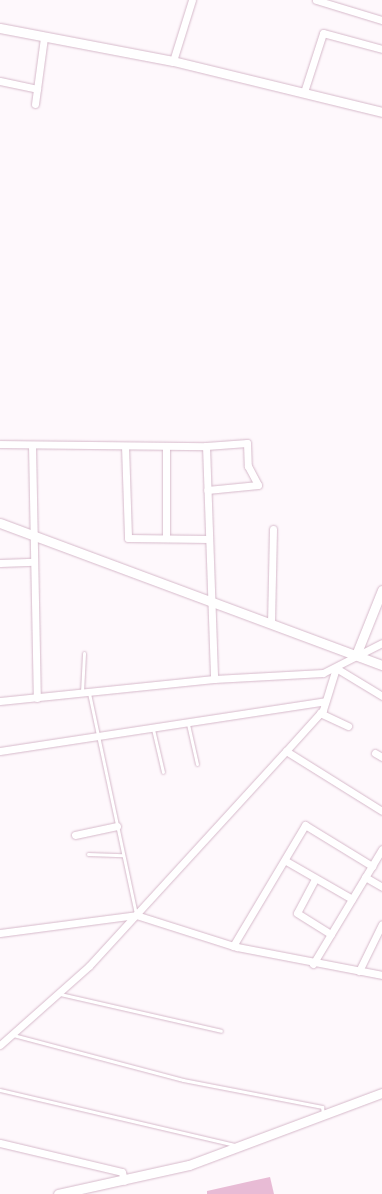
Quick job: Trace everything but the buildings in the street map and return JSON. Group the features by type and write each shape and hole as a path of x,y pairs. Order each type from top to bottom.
{"street":[{"path":"173,61 192,0"},
{"path":"316,0 334,3 382,20"},
{"path":"0,28 173,61 382,112"},
{"path":"304,92 323,33 382,49"},
{"path":"35,104 44,36"},
{"path":"0,81 37,88"},
{"path":"0,444 125,446 246,444 248,466 258,485 207,490"},
{"path":"32,445 37,698"},
{"path":"125,446 128,538 209,539"},
{"path":"166,446 166,538"},
{"path":"206,446 214,679"},
{"path":"0,523 382,665"},
{"path":"271,624 273,529"},
{"path":"0,563 34,562"},
{"path":"356,655 382,590"},
{"path":"0,701 214,679 323,673 382,643"},
{"path":"336,668 382,696"},
{"path":"0,1045 8,1034 60,994 136,915 286,752 320,713 336,668"},
{"path":"0,751 325,701"},
{"path":"320,713 348,726"},
{"path":"286,752 382,811"},
{"path":"375,752 382,756"},
{"path":"233,946 286,861 305,825 372,866"},
{"path":"76,834 117,826"},
{"path":"313,964 382,849"},
{"path":"286,861 352,899"},
{"path":"365,877 382,887"},
{"path":"315,879 297,913 331,934"},
{"path":"0,933 136,915 233,946 313,964 382,975"},
{"path":"359,972 382,924"},
{"path":"64,1193 124,1181 242,1147 382,1093"},
{"path":"0,1142 122,1172 124,1181"}],"lane":[{"path":"84,653 85,693 98,736 136,915"},
{"path":"188,722 198,764"},
{"path":"152,728 163,772"},
{"path":"88,854 123,854"},
{"path":"60,994 221,1031"},
{"path":"8,1034 183,1080 322,1107 324,1116"},
{"path":"0,1090 242,1147"}]}
